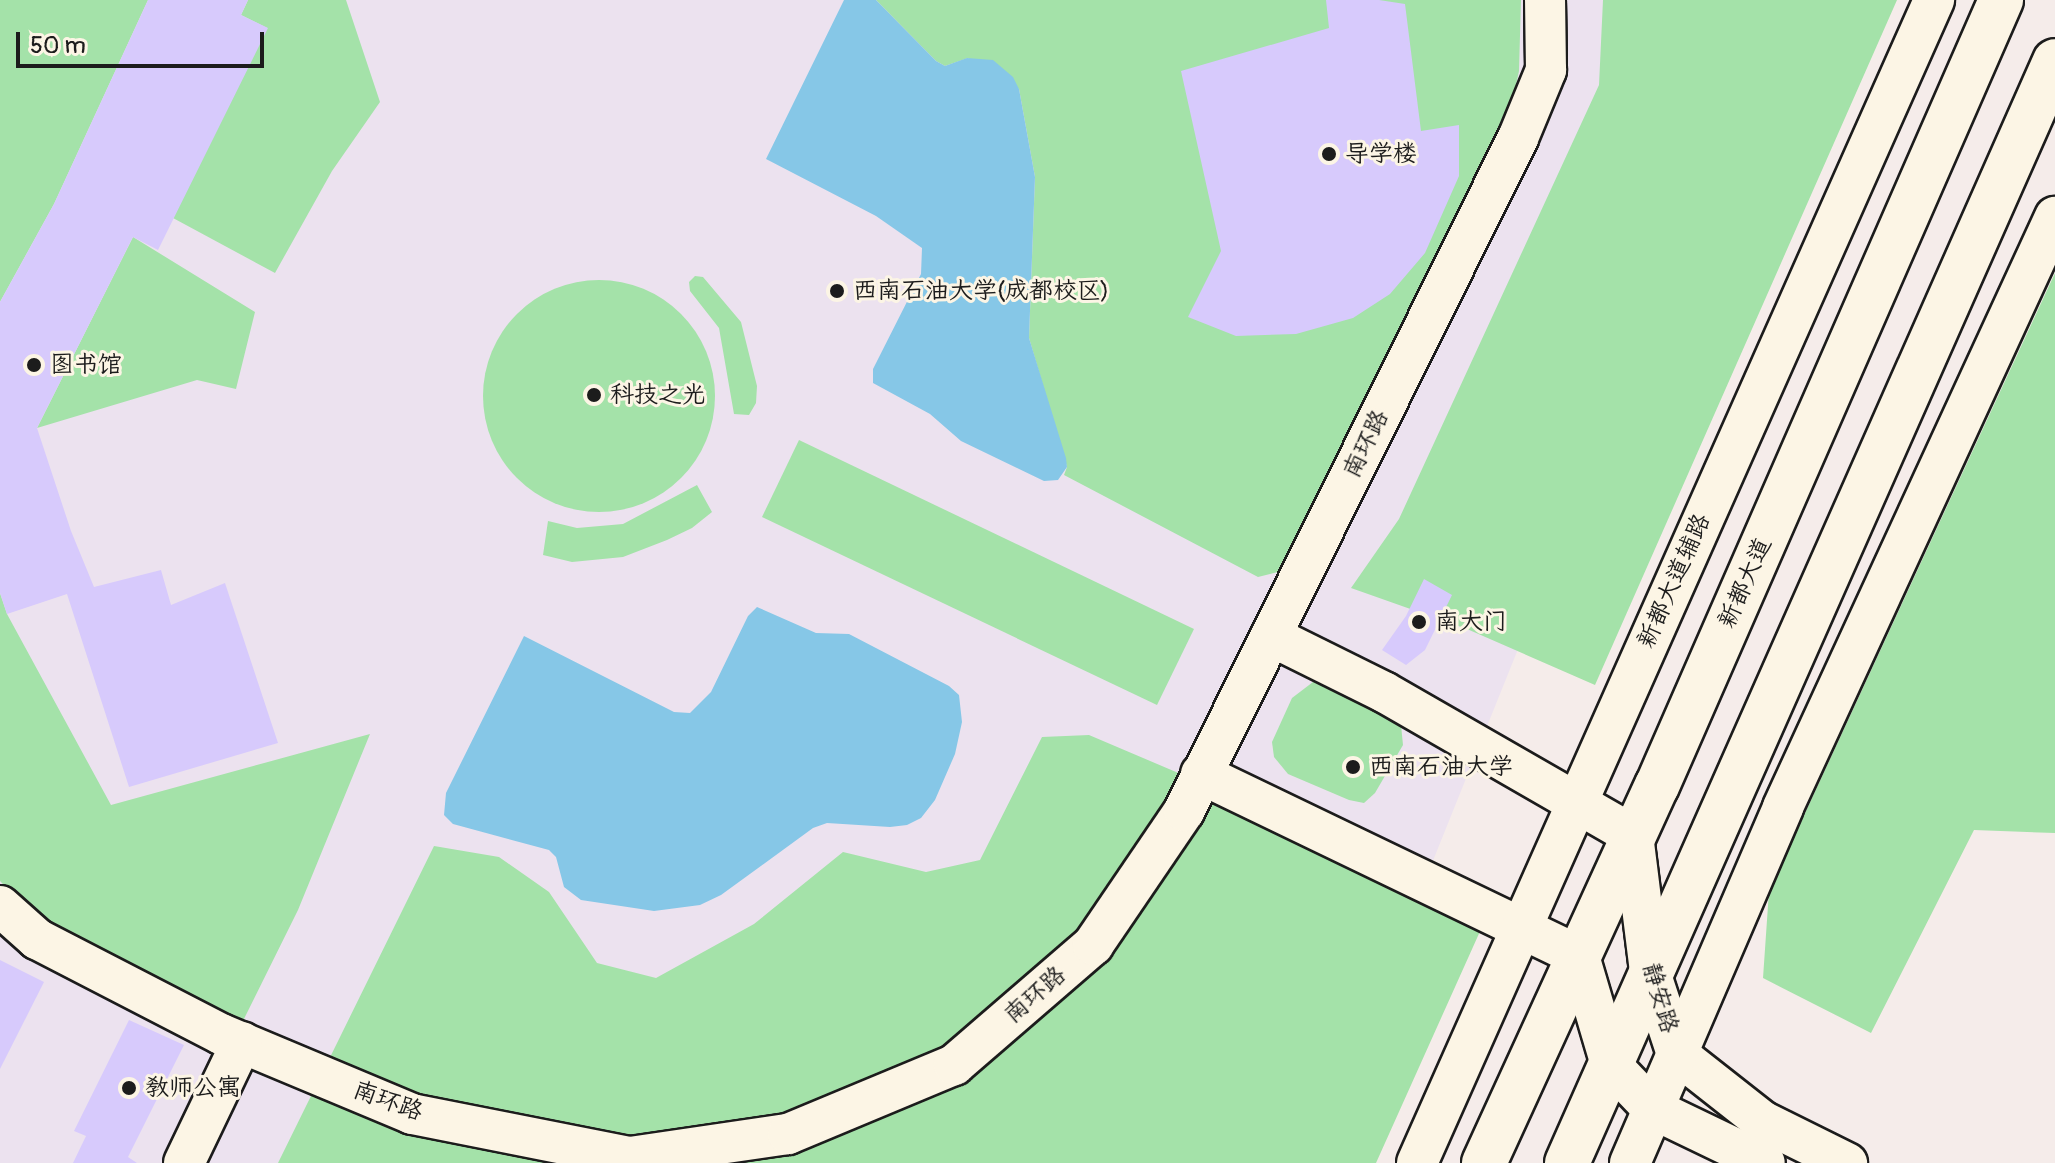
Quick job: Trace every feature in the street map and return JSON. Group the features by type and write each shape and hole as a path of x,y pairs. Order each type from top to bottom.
{"main road":[{"path":"1958,97 1971,0"},
{"name":"新都大道","path":"1484,1163 1633,835 2001,0"},
{"path":"1567,1163 2055,61"}],"street":[{"name":"南环路","path":"0,906 37,939 242,1042 412,1114 630,1157 788,1134 954,1065 1093,945 1184,811 1518,138 1546,70 1545,0"},
{"name":"新都大道辅路","path":"1417,1163 1934,0"},
{"path":"1630,1163 1783,807 2055,217"},
{"path":"1271,636 1384,692 1633,835"},
{"path":"1201,774 1579,956 1611,1065 1653,1109 1765,1163"},
{"name":"静安路","path":"1633,835 1650,972 1677,1054 1762,1121 1847,1163"},
{"path":"184,1163 242,1042"}],"shaded area":[{"name":"西南石油大学(成都校区)","path":"0,0 1803,0 1545,582 1377,1000 1302,1163 0,1163"}],"green space":[{"path":"0,0 148,0 54,204 0,302"},
{"path":"248,0 346,0 380,102 332,171 275,273 173,218 267,28 241,15"},
{"path":"876,0 1521,0 1519,71 1505,137 1301,566 1258,577 1064,475 1067,467 1029,338 1035,177 1019,89 968,58 945,66 936,61"},
{"path":"1603,0 1897,0 1595,685 1467,629 1351,588 1399,519 1599,85"},
{"path":"133,237 255,312 236,389 197,380 37,428"},
{"path":"2055,273 2055,833 1974,830 1871,1033 1763,978 1769,891"},
{"path":"695,276 703,277 741,322 757,386 756,403 749,415 734,414 719,328 690,291 689,282"},
{"path":"599,280 622,282 643,289 664,299 681,314 696,331 706,352 713,373 713,419 706,440 696,461 681,478 664,493 643,503 622,510 599,512 576,510 555,503 534,493 517,478 502,461 492,440 485,419 483,396 485,373 492,352 502,331 517,314 534,299 555,289 576,282"},
{"path":"799,440 1194,629 1157,705 762,517"},
{"path":"697,485 712,512 692,528 667,540 623,557 572,562 543,555 548,521 577,528 623,524"},
{"path":"0,593 7,614 111,805 370,734 298,910 238,1031 45,927 0,881"},
{"path":"1313,682 1326,683 1393,714 1401,725 1403,745 1375,793 1364,803 1349,800 1288,774 1274,757 1272,742 1292,698"},
{"path":"1089,735 1256,806 1486,918 1376,1163 278,1163 434,846 499,857 549,892 597,963 656,978 754,924 843,852 926,872 980,860 1042,737"}],"water":[{"path":"844,0 876,0 936,61 945,66 967,58 993,60 1013,77 1019,89 1035,177 1029,338 1066,458 1067,467 1058,480 1044,481 961,441 930,414 873,383 873,369 921,274 922,248 876,216 766,159"},
{"path":"757,607 816,633 849,634 949,686 959,695 962,722 955,754 935,800 921,818 907,825 890,827 827,823 813,828 721,895 700,905 654,911 581,900 564,887 556,857 549,850 453,824 444,815 446,793 524,636 674,712 690,713 711,692 748,616"}],"building":[{"name":"图书馆","path":"148,0 248,0 241,15 268,28 158,250 133,237 37,428 71,531 94,587 161,570 171,605 225,583 278,743 129,787 67,594 7,614 0,593 0,302 54,204"},
{"name":"导学楼","path":"1326,0 1379,0 1405,4 1421,131 1459,125 1459,176 1425,253 1390,294 1353,318 1296,334 1236,336 1188,317 1221,251 1181,71 1329,28"},
{"name":"南大门","path":"1424,579 1452,595 1425,650 1406,665 1382,650 1406,616"},
{"path":"0,960 44,982 0,1069"},
{"name":"教师公寓","path":"129,1020 184,1045 128,1157 137,1163 73,1163 86,1136 74,1131"}],"place":[{"name":"导学楼","path":"1329,154"},
{"name":"西南石油大学(成都校区)","path":"837,291"},
{"name":"图书馆","path":"34,365"},
{"name":"科技之光","path":"594,395"},
{"name":"南大门","path":"1419,622"},
{"name":"西南石油大学","path":"1353,767"},
{"name":"教师公寓","path":"129,1088"}]}
